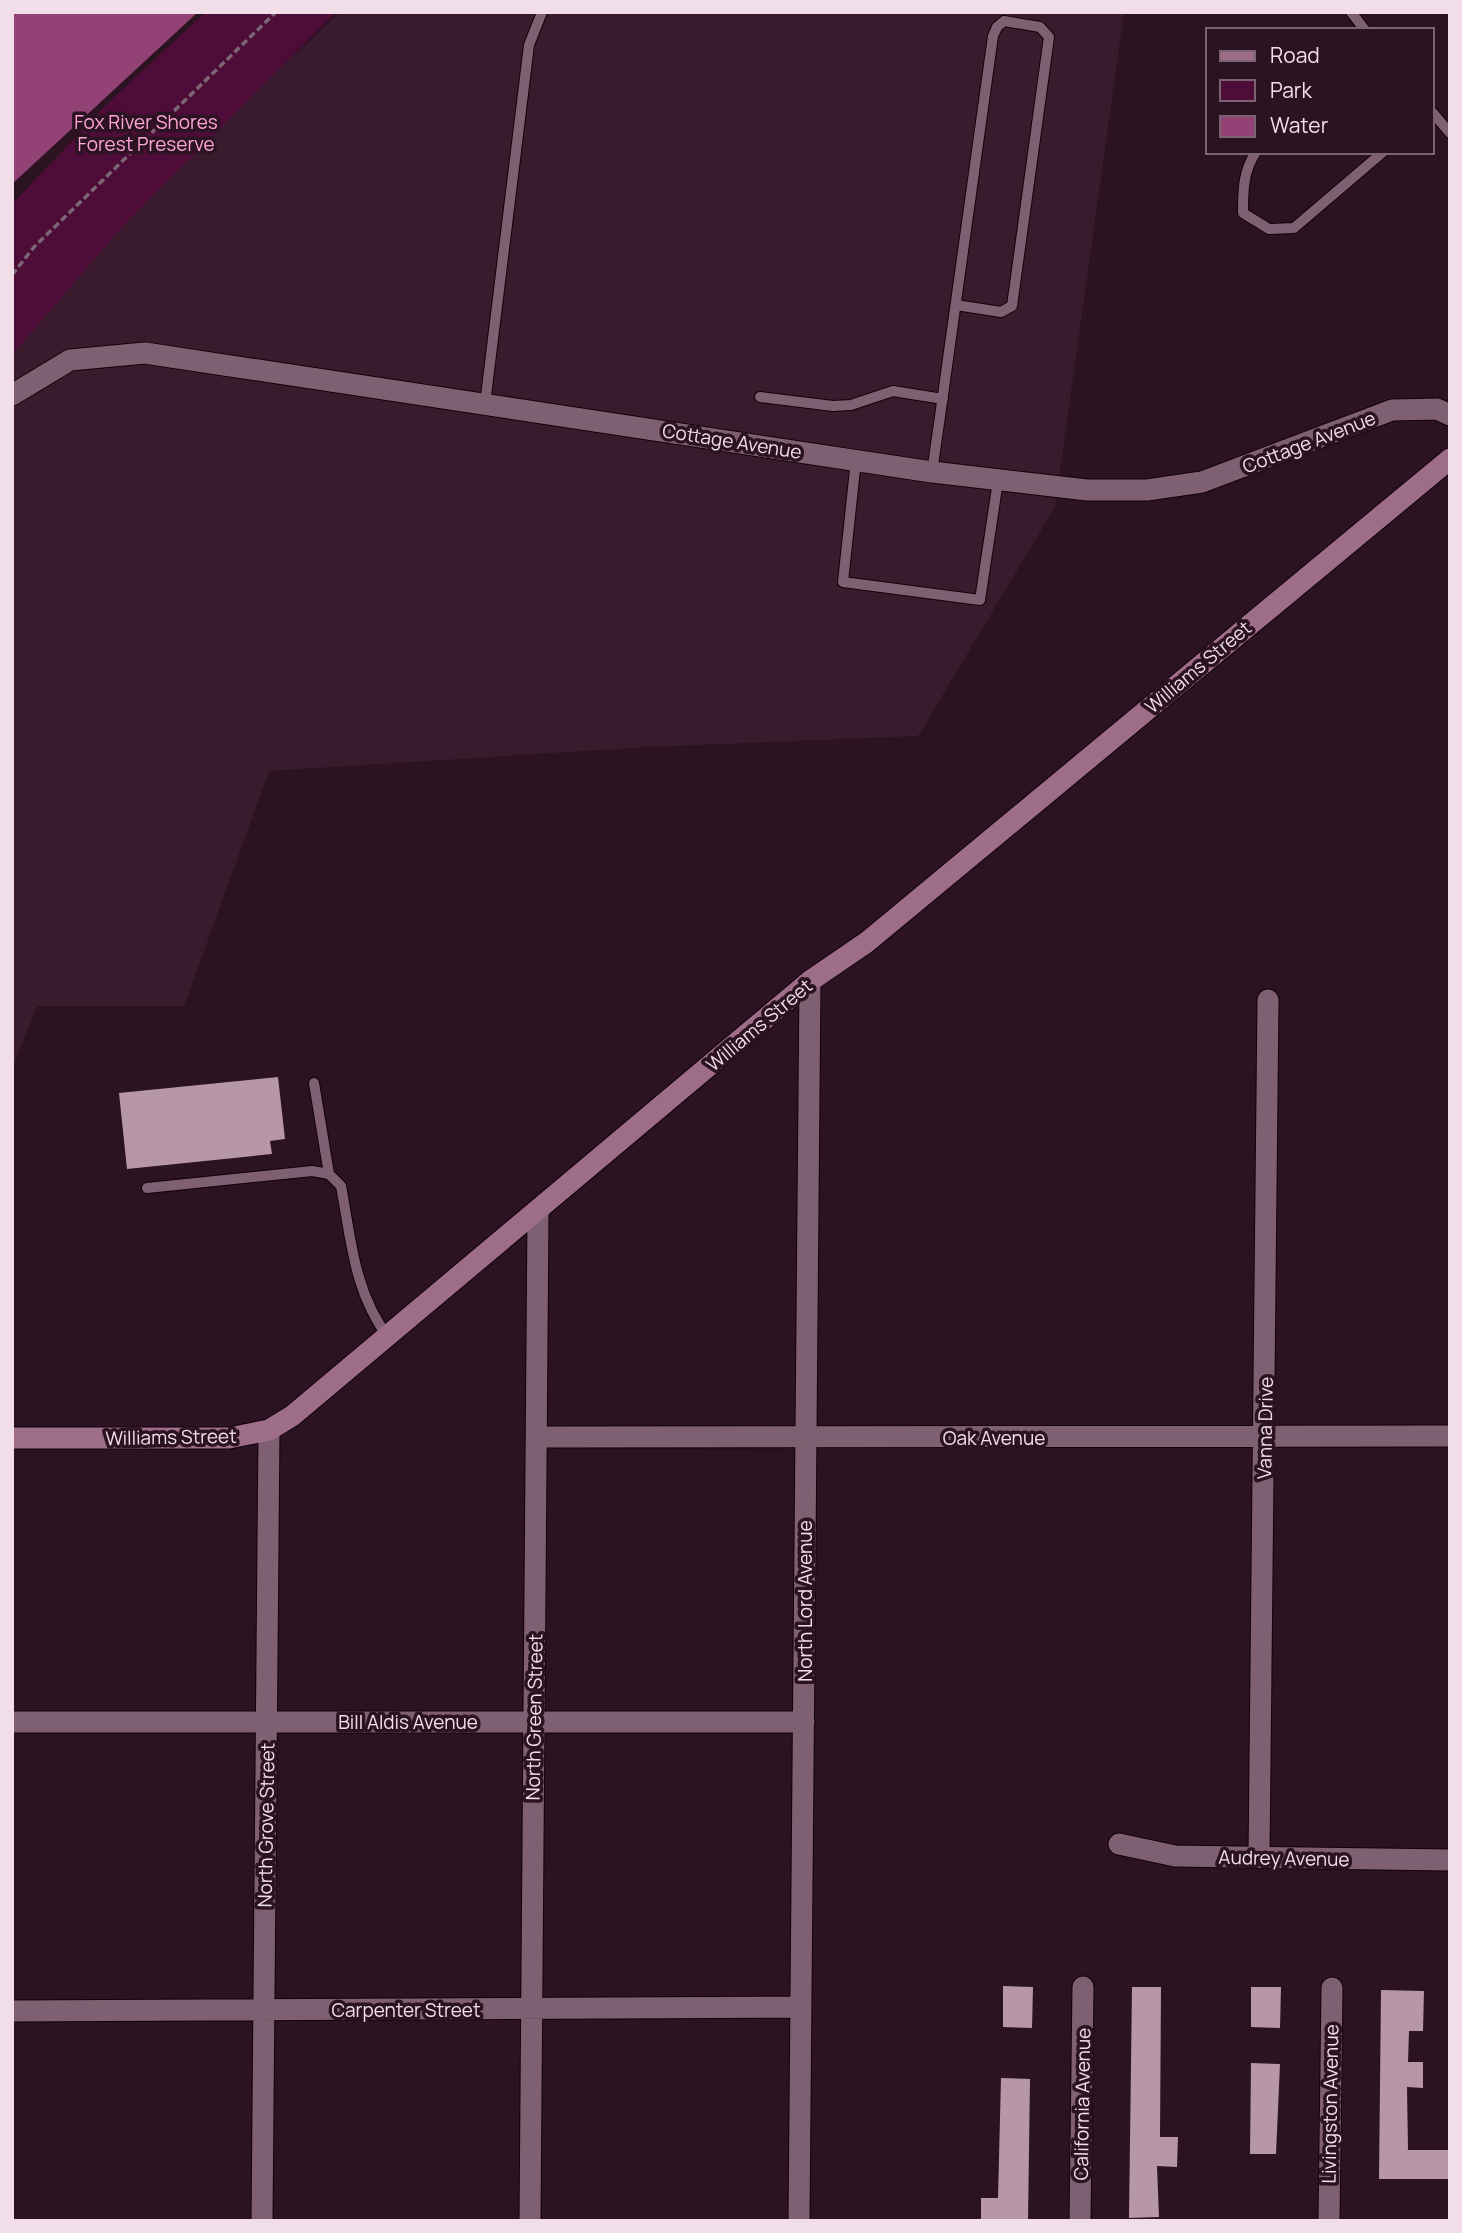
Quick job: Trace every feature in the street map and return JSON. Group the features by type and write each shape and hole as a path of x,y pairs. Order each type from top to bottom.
{"street":[{"name":"Cottage Avenue","path":"12,394 70,360 145,353 932,472 1087,490 1147,491 1202,482 1392,411 1437,409 1450,415"},
{"name":"Williams Street","path":"12,1438 215,1439 269,1430 292,1416 538,1213 810,981 867,943 1450,459"},
{"name":"North Lord Avenue","path":"799,2221 810,981"},
{"name":"Vanna Drive","path":"1259,1857 1268,1000"},
{"name":"North Green Street","path":"530,2221 538,1213"},
{"name":"North Grove Street","path":"262,2221 269,1430"},
{"name":"Oak Avenue","path":"538,1437 1450,1436"},
{"name":"Bill Aldis Avenue","path":"12,1722 804,1722"},
{"name":"Audrey Avenue","path":"1119,1844 1175,1856 1450,1860"},
{"name":"California Avenue","path":"1080,2221 1083,1987"},
{"name":"Livingston Avenue","path":"1329,2221 1332,1988"},
{"name":"Carpenter Street","path":"12,2011 801,2007"}],"lane":[{"path":"485,404 529,45 542,12"},
{"path":"1351,12 1363,28"},
{"path":"932,472 993,36 1004,21 1040,27 1049,37 1012,306 1001,312 956,305"},
{"path":"1434,114 1450,133"},
{"path":"1255,154 1243,186 1243,214 1269,229 1294,228 1381,154"},
{"path":"760,397 833,406 851,405 893,391 943,399"},
{"path":"856,460 843,582 980,600 998,481"},
{"path":"313,1083 330,1174 341,1186 365,1300 370,1313 388,1337"},
{"path":"148,1188 312,1171 330,1174"}],"path":[{"path":"12,275 34,247 276,12"}],"shaded area":[{"path":"340,12 1124,12 1055,507 918,736 648,747 269,771 184,1006 37,1006 12,1069 12,329 94,243"}],"green space":[{"name":"Fox River Shores Forest Preserve","path":"206,12 336,12 123,226 12,355 12,204 113,98"}],"water":[{"path":"12,12 198,12 12,184"}],"building":[{"path":"278,1077 285,1139 270,1141 272,1154 127,1169 119,1093"},
{"path":"1003,1986 1033,1987 1032,2028 1003,2027"},
{"path":"1132,1987 1161,1987 1160,2137 1178,2137 1177,2167 1157,2166 1159,2217 1129,2218"},
{"path":"1251,1987 1281,1987 1280,2028 1251,2027"},
{"path":"1381,1990 1424,1991 1423,2031 1409,2031 1408,2062 1423,2062 1423,2088 1407,2087 1408,2150 1450,2150 1450,2179 1379,2179"},
{"path":"1251,2063 1280,2064 1276,2154 1250,2154"},
{"path":"1001,2078 1030,2079 1028,2221 981,2221 981,2198 998,2198"}]}
